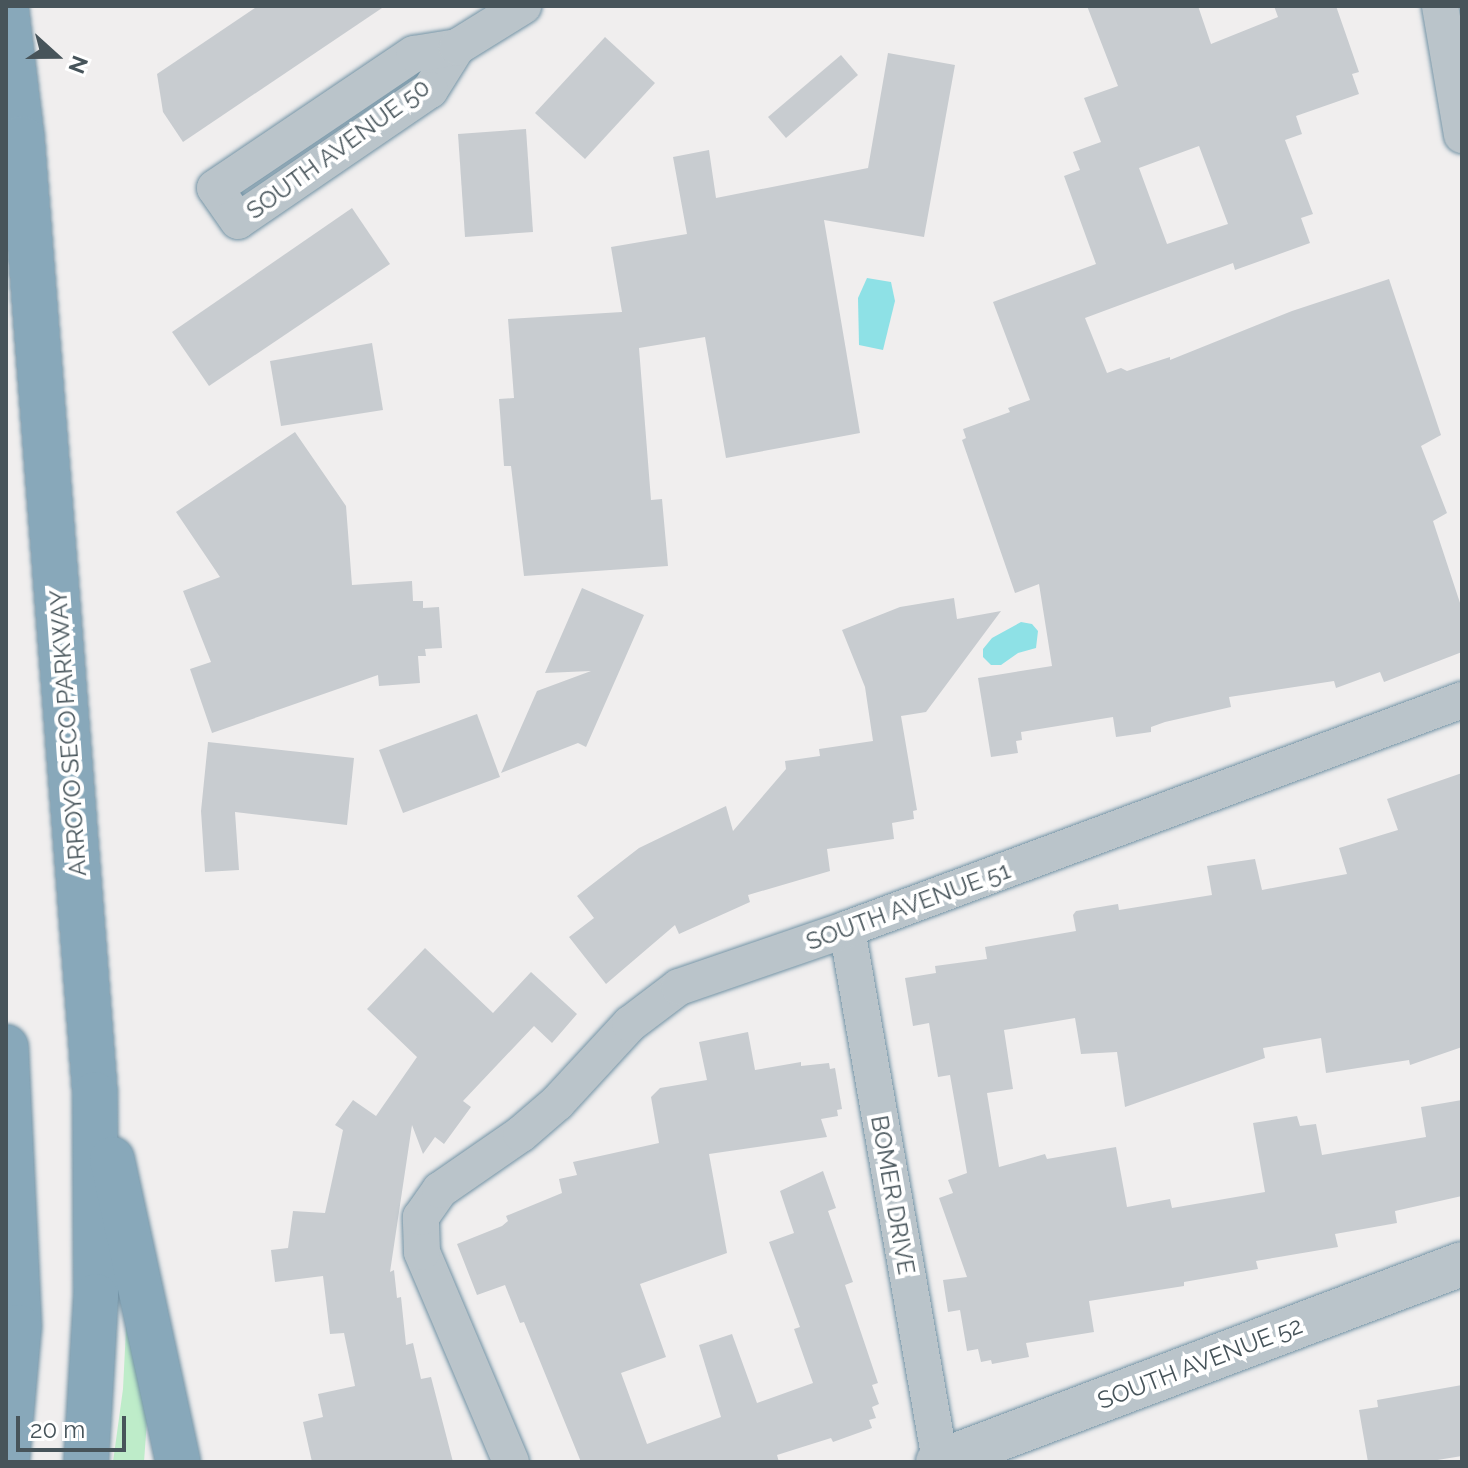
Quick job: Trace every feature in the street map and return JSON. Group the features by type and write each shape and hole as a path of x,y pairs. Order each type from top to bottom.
{"highway":[{"name":"ARROYO SECO PARKWAY","path":"6,6 22,138 95,1094 96,1296 86,1462"},
{"path":"6,1047 19,1327 7,1462"},
{"path":"95,1094 129,1228 171,1448"},
{"path":"6,1252 15,1208"}],"street":[{"name":"SOUTH AVENUE 50","path":"457,47 430,90 238,221 215,188 414,54 457,47 523,6"},
{"path":"1440,6 1462,135"},
{"name":"SOUTH AVENUE 51","path":"511,1462 422,1252 421,1217 440,1190 521,1134 557,1103 630,1024 679,987 847,929 1462,700"},
{"name":"BOMER DRIVE","path":"847,929 939,1462"},
{"name":"SOUTH AVENUE 52","path":"939,1462 1462,1264"}],"green space":[{"path":"128,1288 149,1393 144,1462 113,1462 123,1389"}],"water":[{"path":"867,278 891,282 895,301 883,350 859,345 858,298"},
{"path":"1021,622 1032,624 1038,631 1036,648 1018,653 1001,665 991,665 983,657 983,649 992,638"}],"building":[{"path":"258,6 385,6 183,142 163,112 157,74"},
{"path":"1087,6 1198,6 1211,44 1278,17 1274,6 1336,6 1359,72 1352,74 1359,94 1296,116 1302,134 1285,140 1313,214 1301,218 1310,243 1235,270 1233,263 1085,318 1107,373 1121,368 1127,371 1170,357 1170,360 1292,311 1389,279 1441,435 1421,446 1447,513 1433,521 1462,609 1462,652 1384,682 1380,672 1336,688 1334,681 1229,697 1231,707 1165,722 1151,727 1151,732 1116,737 1113,717 1021,732 1022,740 1016,741 1018,753 991,757 978,678 1052,666 1039,584 1015,593 962,440 966,438 963,429 1010,412 1008,408 1030,400 993,302 1096,264 1064,176 1080,170 1073,152 1101,142 1084,98 1118,86","holes":["1199,146 1228,224 1167,244 1139,168"]},
{"path":"605,37 655,83 585,159 535,113"},
{"path":"888,53 955,65 924,237 824,220 860,433 726,458 705,337 639,348 651,500 662,499 668,566 524,576 511,466 504,466 499,399 514,398 508,319 622,312 611,247 687,234 673,157 709,150 716,198 868,168"},
{"path":"841,55 858,75 786,138 768,117"},
{"path":"526,129 533,232 465,237 458,134"},
{"path":"352,208 390,264 209,386 172,332"},
{"path":"372,343 383,410 281,426 270,361"},
{"path":"295,432 346,506 352,585 412,581 413,601 423,601 423,608 439,607 442,648 425,649 426,656 418,656 420,683 379,686 378,675 212,733 190,669 211,662 183,591 220,577 176,512"},
{"path":"582,588 644,615 586,747 578,743 501,773 537,691 591,671 545,673"},
{"path":"954,598 957,619 1001,611 926,712 901,716 917,810 913,811 914,819 892,823 894,839 827,849 830,871 748,895 750,902 679,934 675,925 606,984 569,937 594,918 577,896 639,848 726,806 733,831 786,769 785,761 820,756 819,749 873,741 865,687 842,630 900,607"},
{"path":"477,714 500,777 403,813 379,750"},
{"path":"208,742 354,758 347,825 235,812 239,870 205,872 201,811"},
{"path":"1462,773 1462,1047 1410,1065 1409,1060 1326,1073 1321,1038 1263,1048 1265,1058 1125,1107 1117,1052 1081,1054 1075,1018 1004,1030 1013,1089 987,1093 999,1167 1045,1154 1047,1159 1116,1147 1127,1207 1170,1199 1172,1208 1265,1192 1253,1123 1297,1116 1300,1126 1316,1124 1322,1155 1426,1137 1421,1107 1462,1100 1462,1196 1395,1211 1397,1223 1335,1234 1338,1247 1256,1261 1258,1269 1184,1282 1184,1286 1089,1301 1094,1332 1026,1343 1029,1357 992,1364 991,1360 981,1362 978,1349 967,1351 960,1310 948,1312 943,1280 967,1277 939,1198 953,1193 948,1180 967,1173 950,1075 938,1077 929,1023 913,1026 905,978 936,973 935,966 987,959 985,947 1076,931 1073,915 1076,911 1118,904 1119,910 1212,895 1207,866 1255,859 1262,890 1347,874 1339,848 1398,830 1387,799"},
{"path":"425,948 493,1013 531,972 577,1014 552,1043 534,1026 463,1101 471,1107 444,1144 435,1137 423,1154 412,1125 390,1272 394,1270 397,1298 401,1297 406,1345 413,1343 421,1379 431,1377 453,1462 312,1462 303,1422 323,1417 318,1394 355,1386 344,1333 330,1334 323,1276 275,1282 271,1250 288,1248 293,1211 325,1213 343,1130 335,1125 353,1100 376,1116 417,1057 367,1009"},
{"path":"748,1032 755,1070 801,1062 801,1066 829,1063 830,1069 835,1068 842,1109 837,1110 838,1116 821,1119 827,1137 709,1154 727,1253 640,1284 666,1357 621,1373 647,1444 721,1417 699,1345 732,1334 757,1403 813,1383 794,1329 800,1327 769,1242 794,1233 780,1191 823,1171 836,1208 828,1211 853,1282 845,1285 878,1383 872,1385 879,1404 872,1407 876,1418 869,1420 872,1428 833,1442 831,1438 777,1455 779,1462 581,1462 524,1322 520,1323 505,1285 477,1295 457,1244 502,1226 508,1221 506,1216 562,1193 559,1179 577,1175 573,1162 659,1143 651,1097 660,1088 707,1080 699,1042"},
{"path":"1462,1385 1462,1456 1425,1462 1368,1462 1359,1410 1378,1407 1377,1400"}]}
